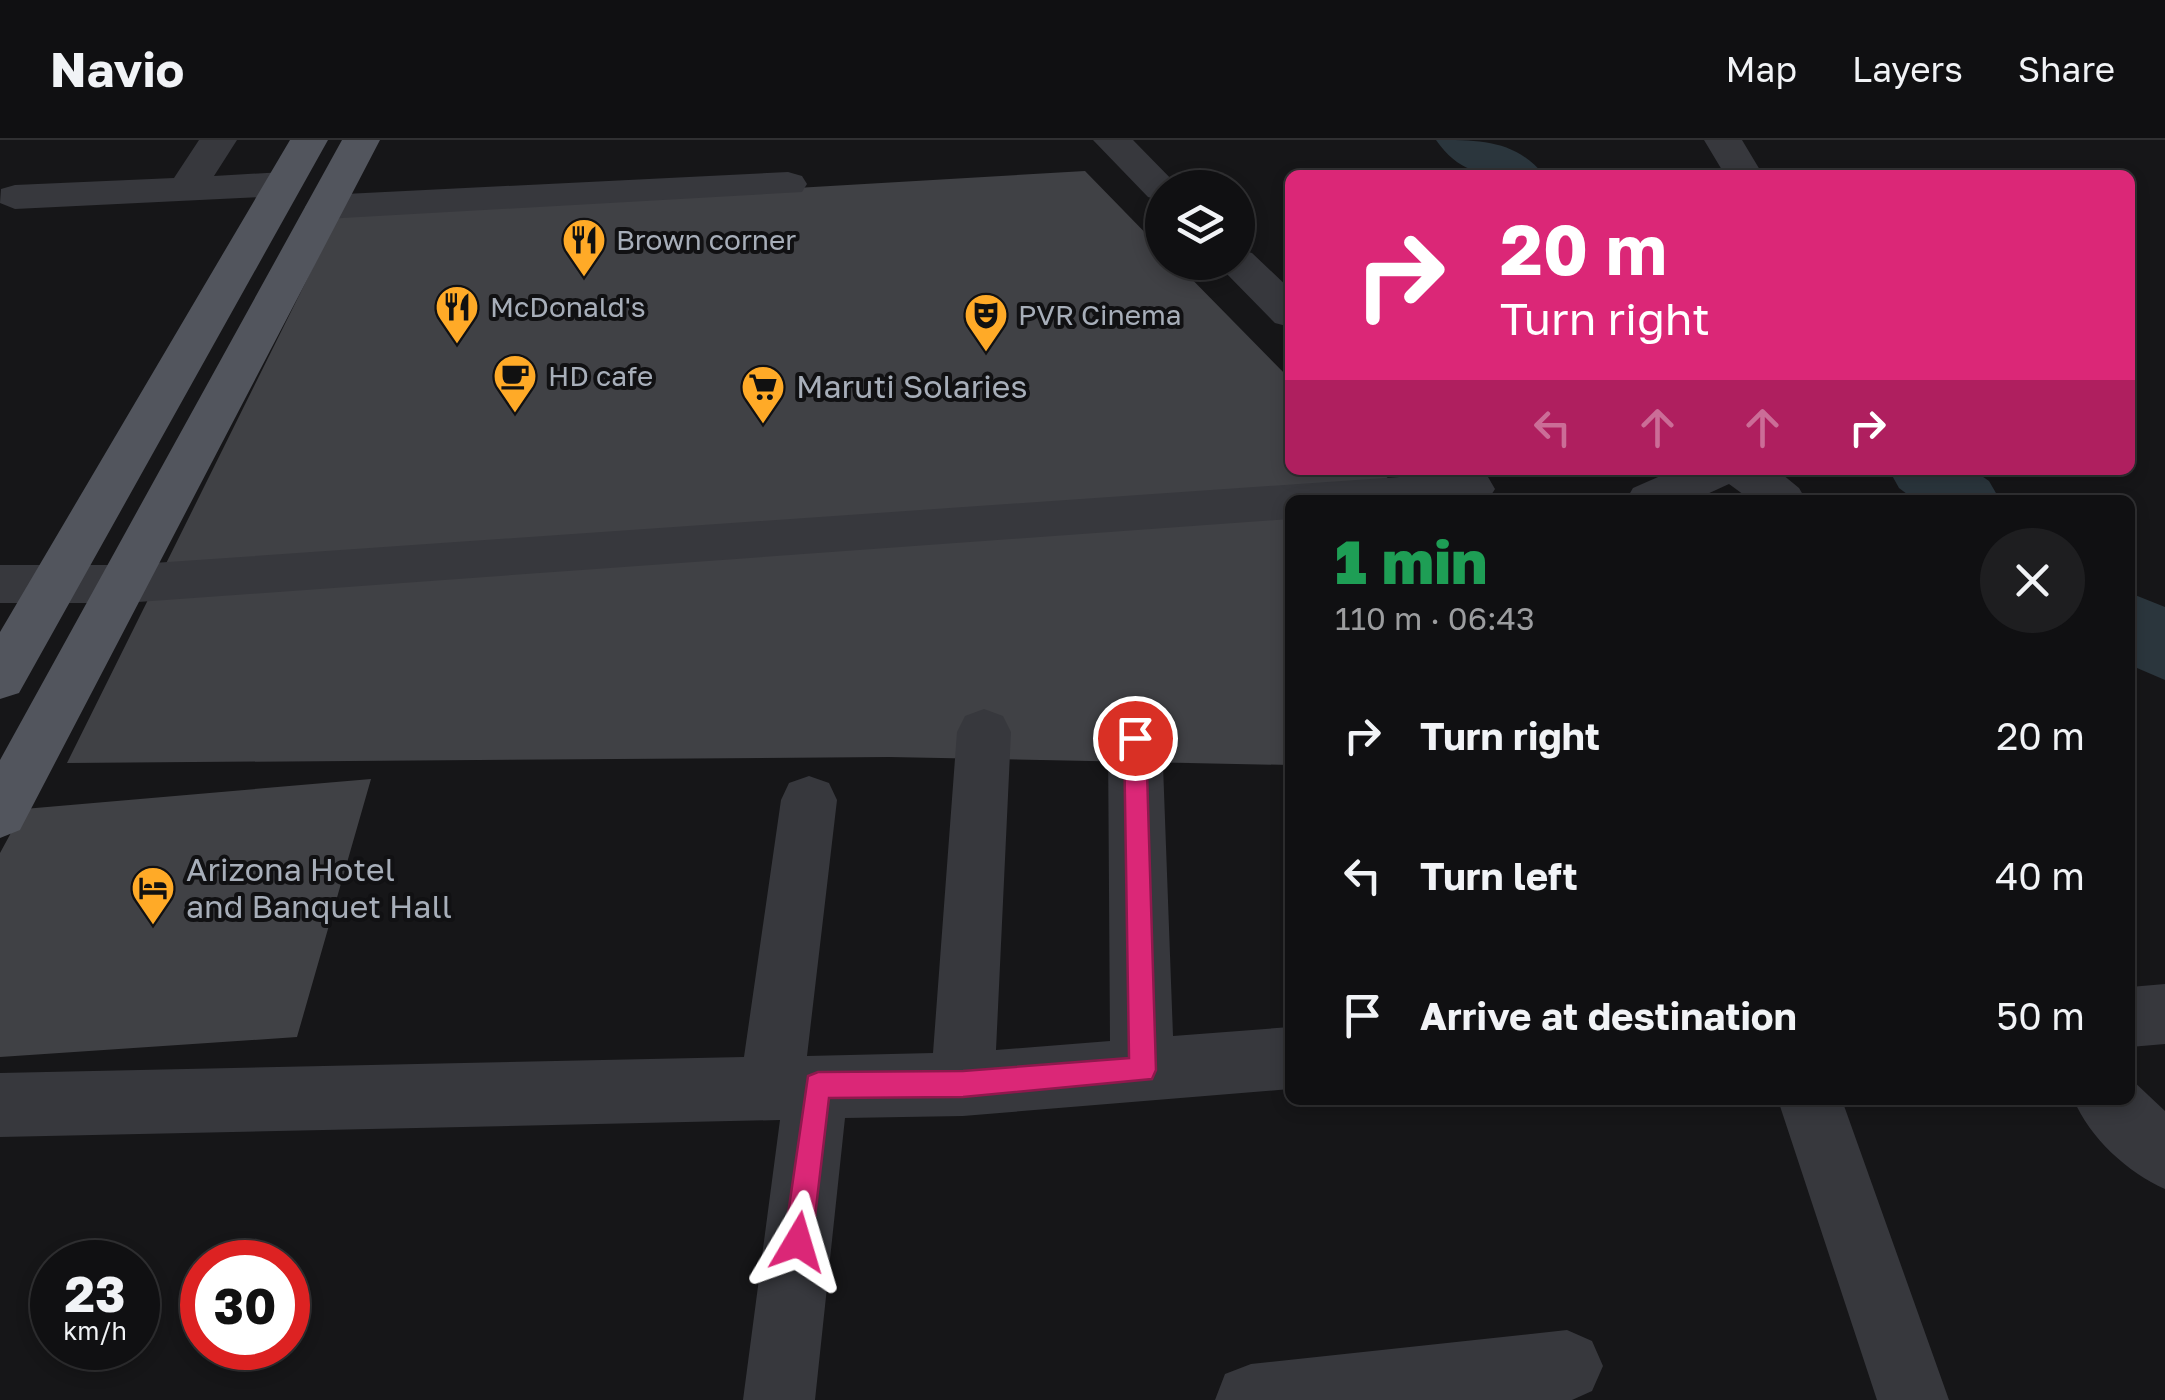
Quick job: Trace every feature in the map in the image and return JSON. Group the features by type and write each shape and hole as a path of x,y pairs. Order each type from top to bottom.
{"main road":[{"path":"0,678 309,140"},
{"path":"0,813 361,140"},
{"path":"155,408 218,407"}],"street":[{"path":"186,189 218,140"},
{"path":"1112,140 1145,172"},
{"path":"1723,140 1741,170"},
{"path":"15,198 284,184"},
{"path":"326,207 788,184"},
{"path":"1255,279 1285,308"},
{"path":"1661,495 1707,475"},
{"path":"1747,475 1775,495"},
{"path":"1366,495 1469,486"},
{"path":"0,584 124,584 1285,501"},
{"path":"963,1084 984,732"},
{"path":"1135,738 1142,1070"},
{"path":"779,1400 809,800"},
{"path":"2135,1017 2165,1014"},
{"path":"0,1104 963,1084 1285,1058"},
{"path":"1812,1105 1912,1400"},
{"path":"2111,1105 2165,1156"},
{"path":"1251,1400 1568,1366"}],"building":[{"name":"Maruti Solaries","path":"1085,171 1145,233 1145,280 1193,280 1285,374 1285,475 1385,475 1404,495 1285,495 1285,765 889,757 67,763 339,215"},
{"path":"371,779 297,1037 0,1057 0,853 24,809"}],"waterway":[{"path":"1464,140 1508,170"},
{"path":"1931,475 1957,495"},
{"path":"2135,627 2165,649"}],"place":[{"name":"Brown corner","path":"584,278"},
{"name":"McDonald's","path":"457,345"},
{"name":"PVR Cinema","path":"986,353"},
{"name":"HD cafe","path":"515,414"},
{"name":"Maruti Solaries","path":"763,425"},
{"name":"Arizona Hotel and Banquet Hall","path":"153,926"}],"route":[{"path":"798,1242 818,1085 963,1084 1142,1070 1135,738"}]}
